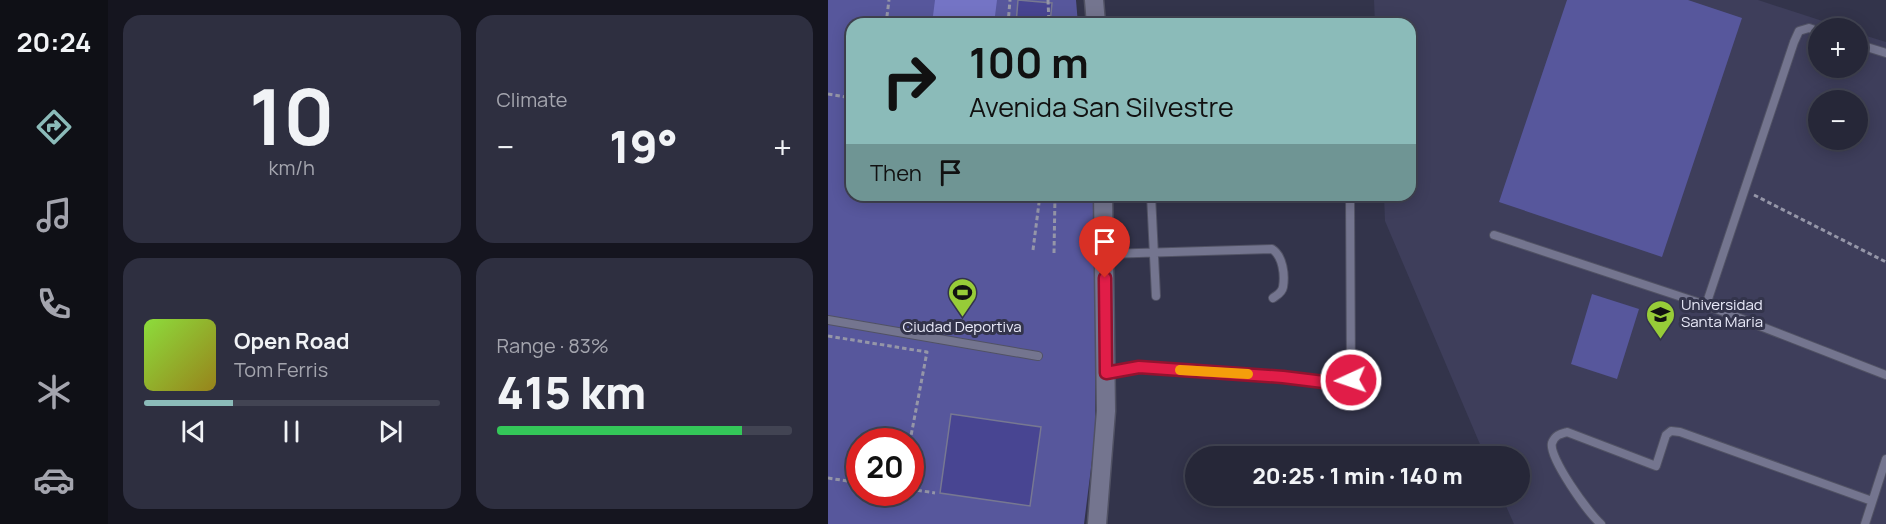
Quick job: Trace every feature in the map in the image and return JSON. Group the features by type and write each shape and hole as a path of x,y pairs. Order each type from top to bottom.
{"street":[{"path":"1094,0 1096,18"},
{"path":"1097,524 1106,411 1103,201"}],"lane":[{"path":"1706,305 1794,42 1799,31 1808,28"},
{"path":"1868,47 1886,53"},
{"path":"1151,201 1156,296"},
{"path":"1106,373 1139,367 1283,377 1340,384 1351,380 1350,201"},
{"path":"1494,235 1706,305 1886,375"},
{"path":"1105,255 1272,249 1278,253 1281,260 1283,288 1280,294 1273,298"},
{"path":"828,320 1038,356"},
{"path":"1601,524 1569,483 1552,451 1552,442 1557,435 1567,432 1656,466 1666,435 1671,431 1680,432 1872,501"},
{"path":"1864,524 1886,459"}],"path":[{"path":"887,18 889,0"},
{"path":"1008,18 1010,0"},
{"path":"1048,0 1049,18"},
{"path":"828,94 846,97"},
{"path":"1746,191 1886,262"},
{"path":"1034,250 1039,201"},
{"path":"1054,253 1055,201"},
{"path":"828,336 927,352 912,428"},
{"path":"828,478 846,481"},
{"path":"924,491 935,493"}],"shaded area":[{"name":"Ciudad Deportiva","path":"828,0 1076,0 1078,18 846,18 846,201 1096,201 1095,436 1084,524 828,524"},
{"path":"935,0 997,0 995,18 933,18"},
{"name":"Universidad Santa Maria","path":"1374,0 1758,0 1813,18 1808,18 1808,78 1868,78 1868,36 1886,42 1886,524 1514,524 1506,506 1530,506 1530,446 1481,446 1385,221 1384,201 1416,201 1416,18 1375,18"},
{"path":"1567,0 1688,0 1742,18 1662,257 1499,202"},
{"path":"1592,294 1639,309 1617,379 1571,364"}],"building":[{"path":"1018,0 1052,3 1051,18 1016,18"},
{"path":"951,414 1041,427 1030,506 940,493"}],"slow traffic":[{"path":"1180,370 1248,374"}],"place":[{"name":"Ciudad Deportiva","path":"962,318"},
{"name":"Universidad Santa Maria","path":"1660,340"}],"route":[{"path":"1105,278 1106,373 1139,367 1283,377 1340,384 1351,380"}]}
